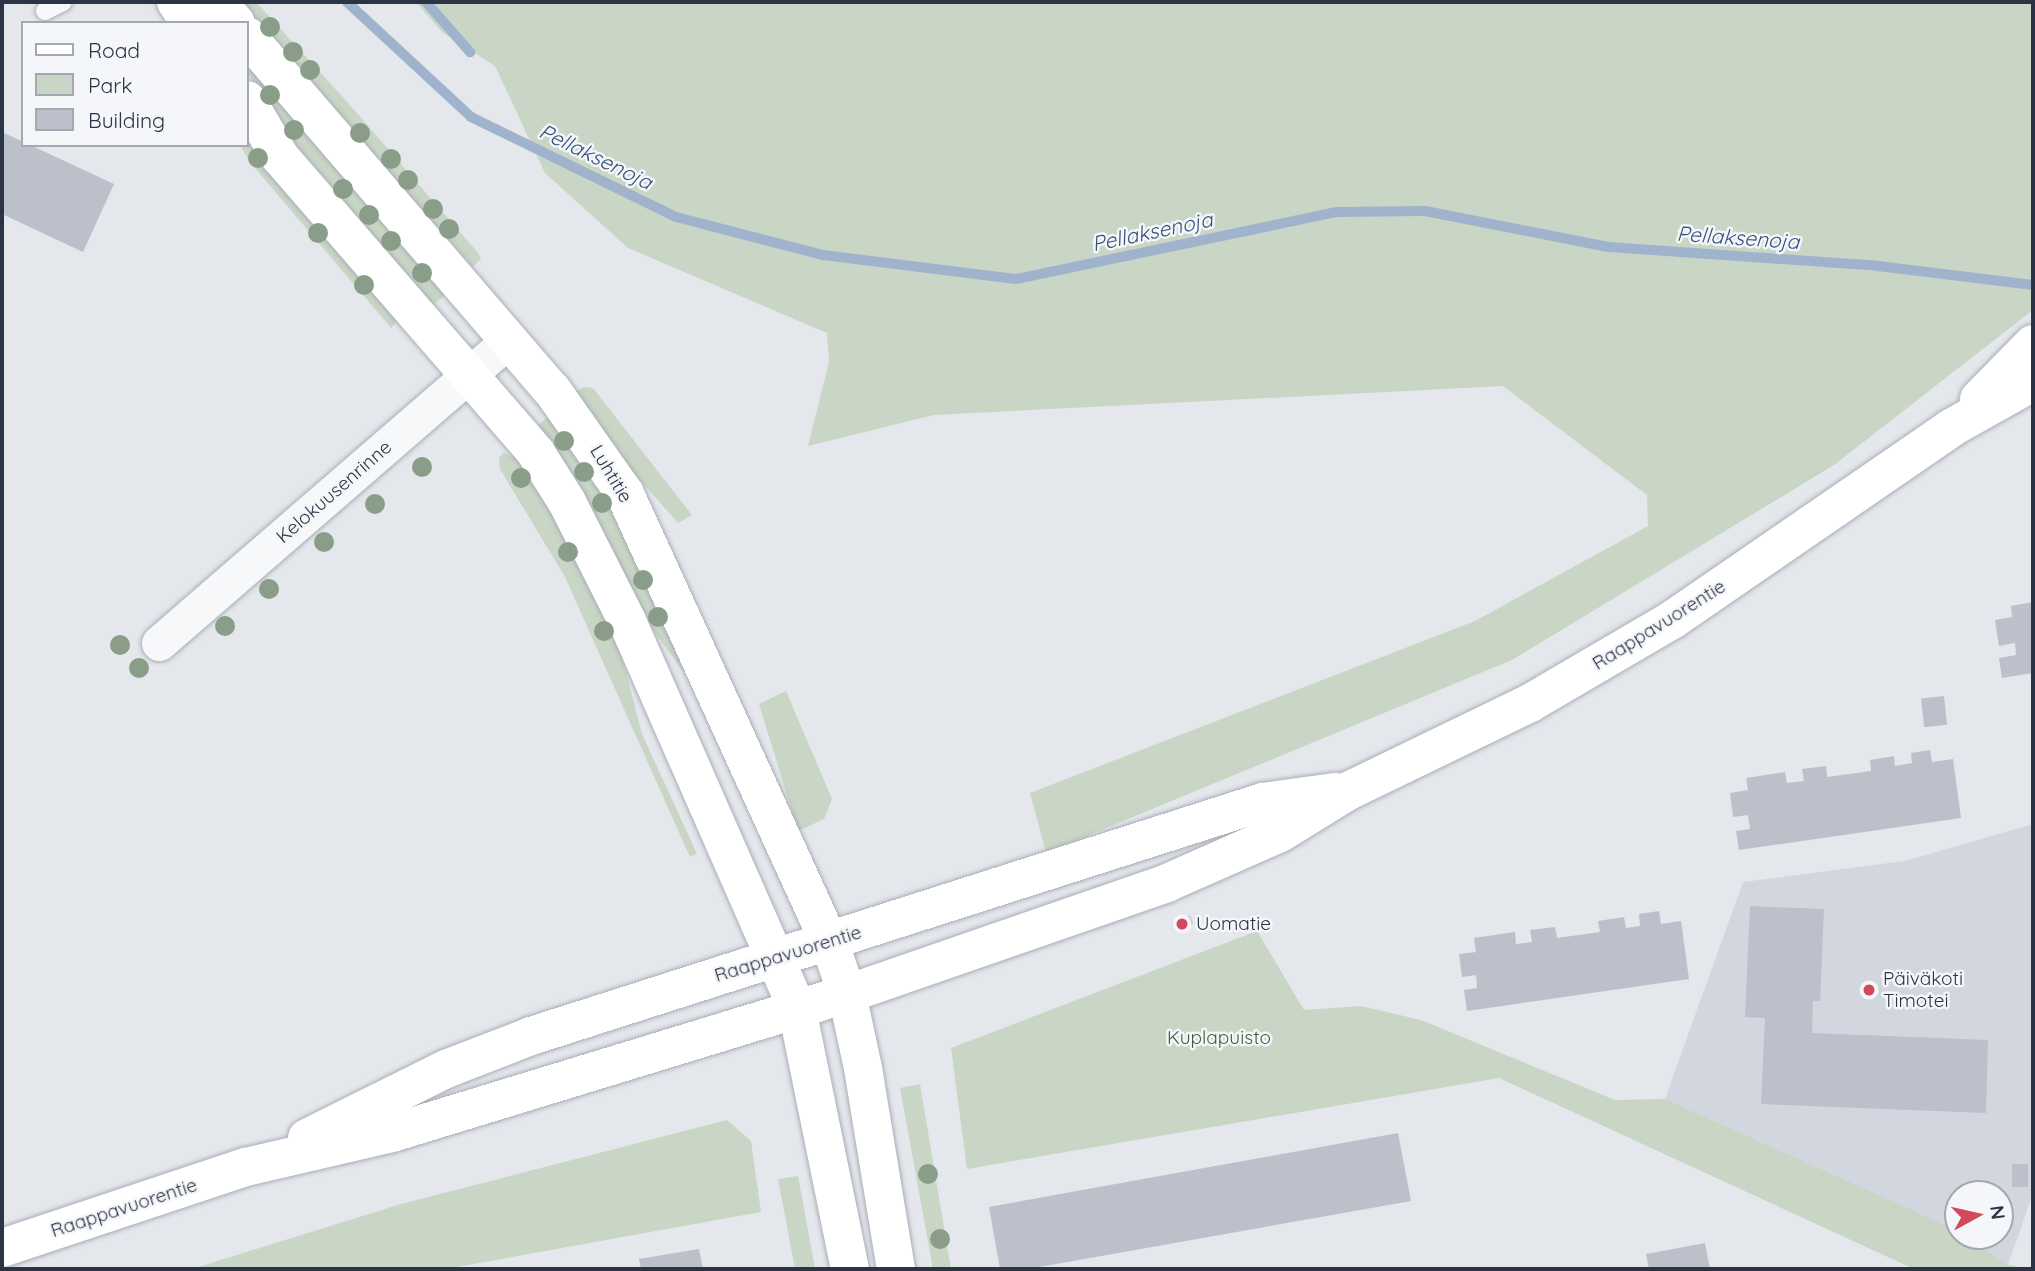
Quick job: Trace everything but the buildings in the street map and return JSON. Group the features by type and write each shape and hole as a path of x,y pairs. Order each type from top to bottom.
{"main road":[{"path":"176,2 189,21"},
{"path":"217,2 234,21"},
{"name":"Luhtitie","path":"248,37 578,421 625,494 829,941 847,994"},
{"path":"248,102 281,157 536,453 567,502 627,621 797,1009 850,1269"},
{"name":"Raappavuorentie","path":"1951,428 2033,344"},
{"name":"Raappavuorentie","path":"2,1248 246,1167 392,1133 847,994 1167,883 1280,833 1348,791 1530,703 1672,620 1951,428 2033,382"},
{"name":"Raappavuorentie","path":"246,1167 446,1069 531,1037 1263,802 1348,791"},
{"path":"847,994 896,1269"}],"street":[{"name":"Kelokuusenrinne","path":"159,643 509,340"}],"lane":[{"path":"45,11 63,2"}],"shaded area":[{"name":"Päiväkoti Timotei","path":"2033,824 2033,1193 2014,1248 2014,1180 1944,1180 1944,1226 1665,1099 1743,882 1905,861"},
{"name":"Päiväkoti Timotei","path":"1985,1250 2013,1250 2008,1265"}],"green space":[{"path":"238,2 256,2 349,104 478,253 481,258 473,267"},
{"path":"416,2 2033,2 2033,310 1834,465 1512,660 1046,853 1030,793 1475,621 1648,526 1647,495 1503,386 934,415 808,446 829,362 827,333 628,248 545,173 495,66 442,32"},
{"path":"248,59 448,293 433,305 281,127 248,74"},
{"path":"248,130 403,315 391,328 249,161 241,147 248,147"},
{"path":"583,387 593,388 692,515 678,523 631,470 575,392"},
{"path":"554,411 606,487 694,670 686,675 647,622 537,426"},
{"path":"504,453 524,462 583,557 618,641 642,734 697,854 690,857 565,577 500,469 499,457"},
{"path":"786,691 832,799 824,819 798,831 759,704"},
{"name":"Kuplapuisto","path":"1257,931 1304,1010 1361,1006 1421,1020 1615,1100 1665,1099 1944,1225 1944,1250 1986,1250 2008,1265 2033,1269 1914,1269 1499,1078 967,1169 951,1048"},
{"path":"920,1084 951,1269 933,1269 900,1088"},
{"path":"727,1120 751,1141 761,1212 446,1269 192,1269 401,1204"},
{"path":"798,1176 815,1268 811,1269 795,1269 778,1179"}],"waterway":[{"name":"Pellaksenoja","path":"347,2 471,117 676,217 823,255 1016,279 1338,212 1425,211 1609,247 1878,266 2033,285"},
{"name":"Pellaksenoja","path":"426,2 470,52"}],"place":[{"name":"Uomatie","path":"1182,924"},
{"name":"Päiväkoti Timotei","path":"1869,990"}]}
